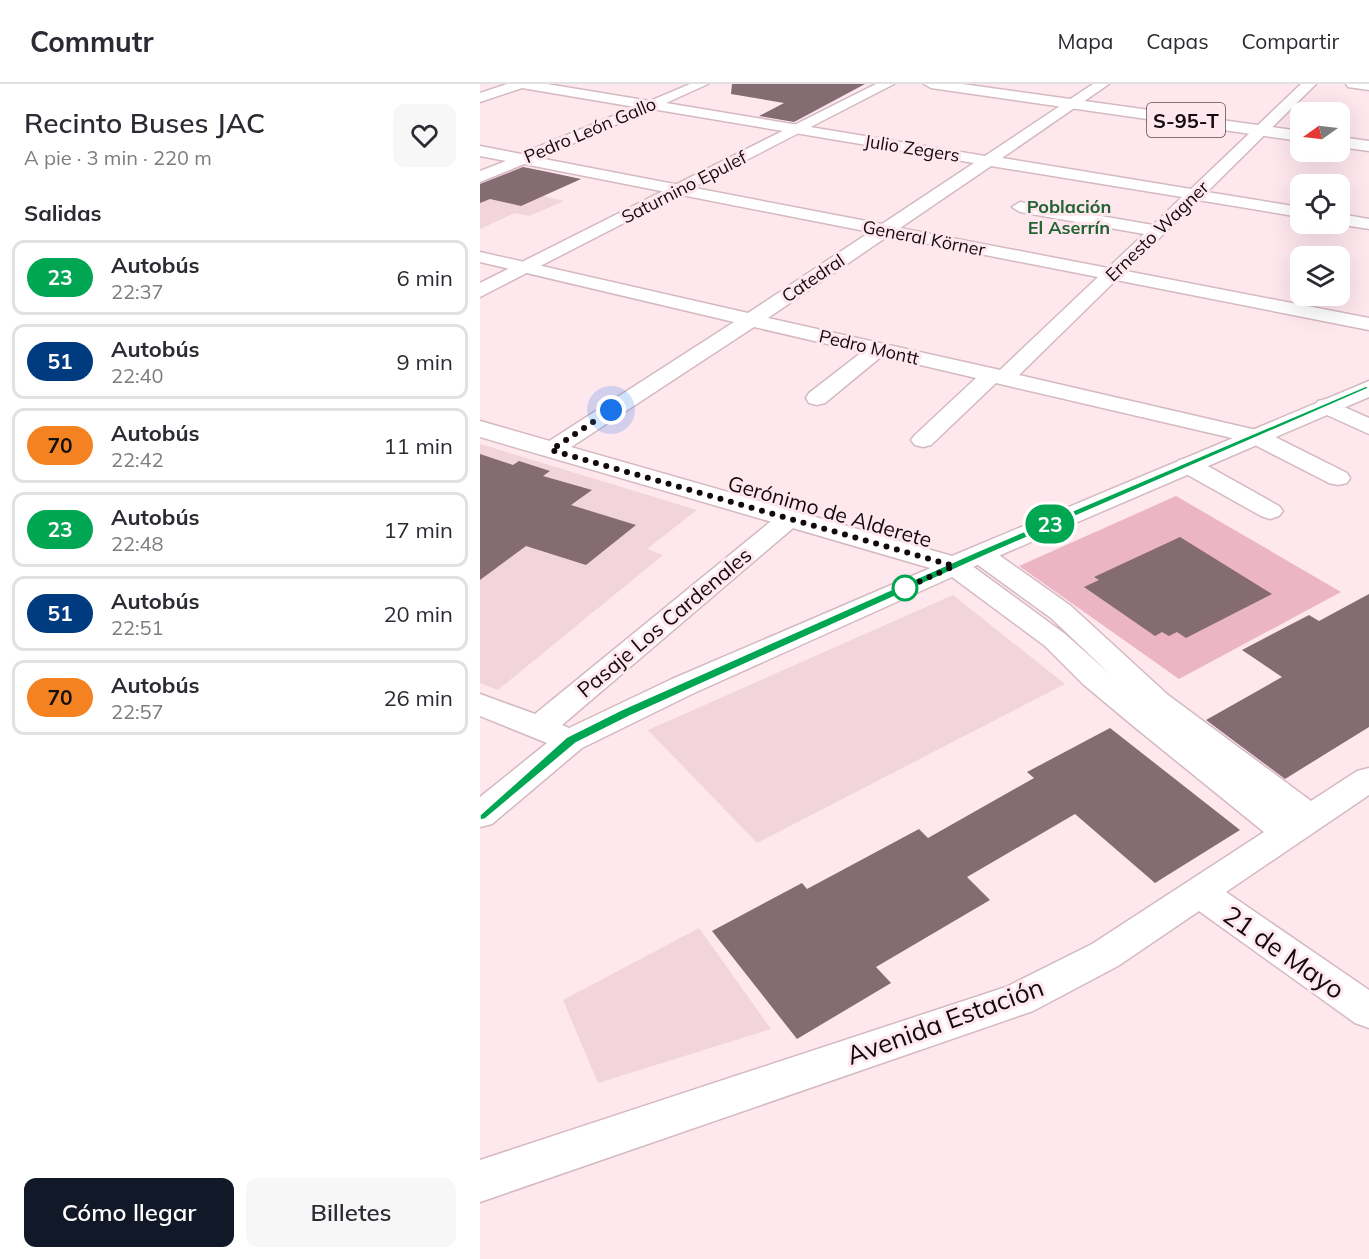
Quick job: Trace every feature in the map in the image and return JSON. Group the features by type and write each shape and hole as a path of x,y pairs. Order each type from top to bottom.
{"main road":[{"name":"Saturnino Epulef","path":"480,291 887,84"},
{"name":"S-95-T","path":"932,84 1290,135"},
{"path":"1350,143 1369,146"},
{"path":"967,560 1369,388"},
{"name":"Gerónimo de Alderete","path":"480,410 561,443 790,518 967,560"},
{"name":"Gerónimo de Alderete","path":"480,429 561,443 967,560"}],"street":[{"path":"480,98 521,84"},
{"name":"Julio Zegers","path":"521,84 1290,210"},
{"name":"Pedro León Gallo","path":"480,177 701,84"},
{"name":"Catedral","path":"561,443 751,320 1102,84"},
{"name":"Ernesto Wagner","path":"923,440 998,377 1112,274 1309,84"},
{"path":"1353,84 1369,86"},
{"name":"General Körner","path":"480,152 1369,324"},
{"path":"1096,178 1111,165"},
{"path":"1020,207 1157,231"},
{"path":"1350,221 1369,224"},
{"name":"Pedro Montt","path":"480,257 1257,437 1338,478"},
{"path":"817,398 878,349"},
{"path":"1326,406 1369,427"},
{"path":"1188,465 1270,511"},
{"name":"Pasaje Los Cardenales","path":"539,727 790,518"},
{"path":"480,815 572,740 683,686 967,560"},
{"name":"Gerónimo de Alderete","path":"967,560 1127,705 1300,825"},
{"path":"480,704 572,740"},
{"name":"Avenida Estación","path":"480,1181 1019,999 1106,955 1369,779"},
{"name":"21 de Mayo","path":"1199,892 1369,1011"}],"shaded area":[{"path":"520,166 581,179 543,196 564,201 529,216 515,213 480,229 480,183"},
{"path":"480,444 697,510 647,549 663,555 498,690 480,683"},
{"path":"1176,496 1341,592 1179,679 1019,566"},
{"path":"953,595 1065,684 757,843 648,730"},
{"path":"699,928 771,1029 598,1083 563,1000"}],"building":[{"path":"732,84 865,84 794,122 759,116 784,103 731,94"},
{"path":"523,167 581,179 521,206 490,199 480,203 480,184"},
{"path":"480,454 513,465 519,461 550,471 543,476 592,490 571,505 636,525 586,565 526,546 480,580"},
{"path":"1180,537 1272,594 1186,638 1177,632 1169,636 1162,632 1155,636 1084,587 1099,580 1094,577"},
{"path":"1369,594 1369,727 1285,779 1206,720 1282,677 1242,650 1309,615 1319,621"},
{"path":"1110,728 1240,830 1155,883 1075,814 967,877 990,900 876,967 891,983 797,1039 712,931 802,883 807,889 919,829 928,838 1034,778 1027,772"}],"bus line":[{"name":"23","path":"480,815 572,740 626,713 980,554 1369,388"}],"district":[{"name":"Población El Aserrín","path":"1069,216"}],"route":[{"path":"611,410 551,450 954,566 903,589 905,588"}]}
